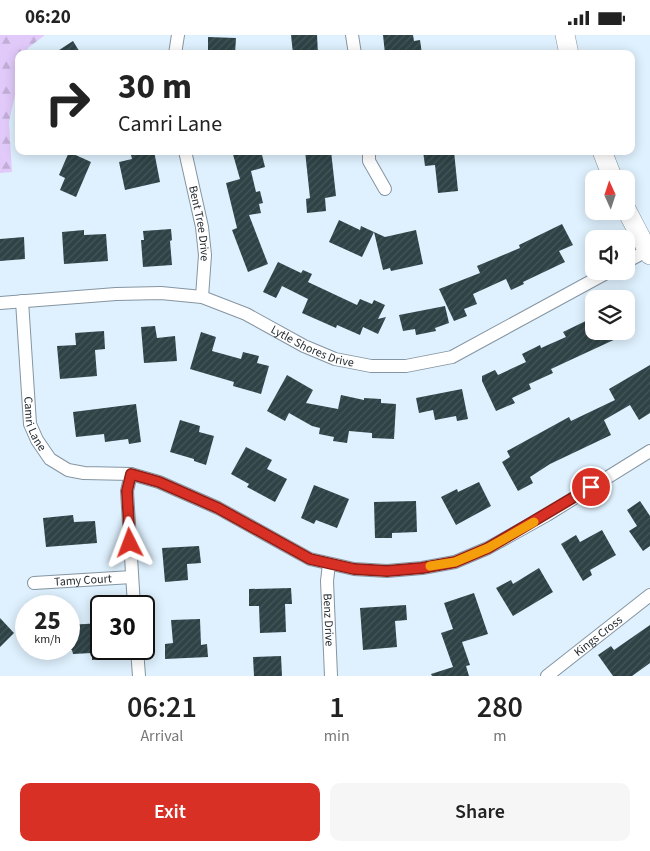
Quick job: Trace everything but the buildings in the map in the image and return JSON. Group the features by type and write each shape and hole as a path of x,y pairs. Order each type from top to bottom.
{"main road":[{"path":"565,35 568,50"},
{"path":"603,155 609,170"},
{"path":"632,220 649,252"}],"street":[{"path":"176,50 178,35"},
{"path":"352,35 354,50"},
{"name":"Bent Tree Drive","path":"186,155 202,227 205,255 202,297"},
{"path":"369,155 369,161 385,189"},
{"path":"635,258 649,252"},
{"name":"Lytle Shores Drive","path":"0,303 116,294 161,293 202,297 246,314 304,347 335,359 371,365 406,366 452,357 593,280"},
{"name":"Camri Lane","path":"22,301 30,424 37,440 50,459 68,470 84,473 131,474 159,482 218,508 310,559 329,564 354,569 387,571 422,568 455,562 496,543 547,515 650,451"},
{"path":"131,474 127,491 133,595"},
{"name":"Benz Drive","path":"329,564 327,581 331,676"},
{"name":"Tamy Court","path":"34,583 132,577"},
{"name":"Kings Cross","path":"547,676 650,595"},
{"path":"139,660 140,676"}],"green space":[{"path":"0,35 45,35 27,50 15,50 15,95 9,122 12,172 0,173"}],"slow traffic":[{"path":"430,566 455,562 488,548 534,522"}],"route":[{"path":"130,543 127,491 131,474 159,482 218,508 310,559 354,569 387,571 422,568 455,562 488,548 547,515 591,487"}]}
